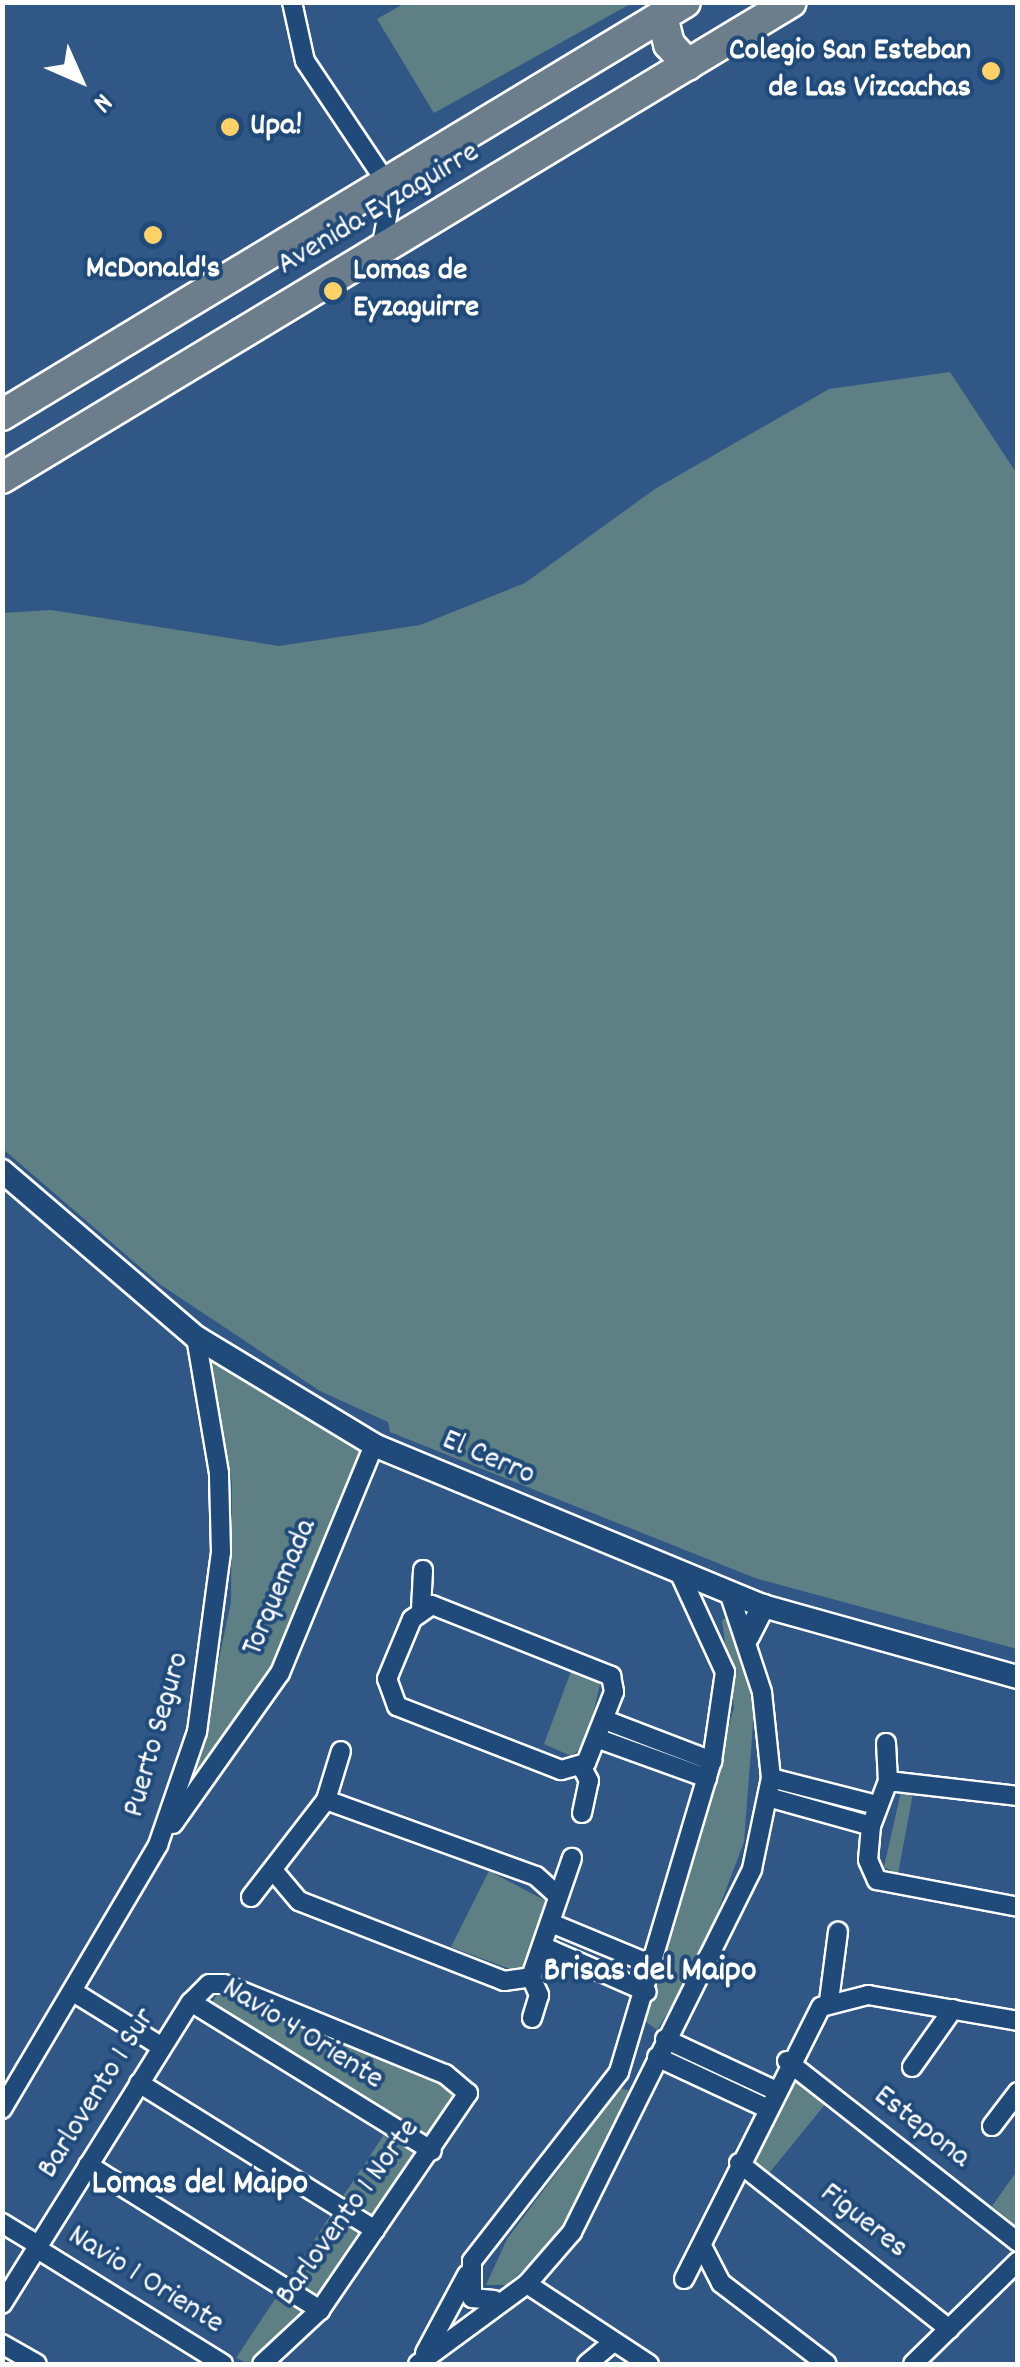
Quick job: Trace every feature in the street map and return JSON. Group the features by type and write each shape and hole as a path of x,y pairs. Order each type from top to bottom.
{"main road":[{"name":"Avenida Eyzaguirre","path":"2,478 792,2"},
{"name":"Avenida Eyzaguirre","path":"2,415 673,9"},
{"path":"673,9 668,44 688,64"},
{"path":"125,340 126,372 153,387"}],"street":[{"path":"292,2 305,61 388,182 396,211 376,252"},
{"path":"346,207 362,176 359,144"},
{"name":"El Cerro","path":"2,1171 196,1337 374,1445 764,1606 1018,1677"},
{"name":"Puerto Seguro","path":"2,2108 76,1993 158,1845 196,1732 218,1612 219,1473 196,1337"},
{"name":"Torquemada","path":"158,1845 280,1673 374,1445"},
{"path":"422,1570 419,1611 387,1679 389,1697 561,1770 582,1767"},
{"path":"420,2364 468,2272 601,2102 648,1992 709,1770 725,1672 679,1572"},
{"path":"420,2364 494,2300 527,2284 594,2195 752,1869 769,1788 748,1636 729,1592"},
{"path":"419,1611 445,1606 613,1682 599,1739 582,1767"},
{"path":"748,1636 764,1606"},
{"path":"605,1720 709,1770"},
{"path":"599,1739 709,1770"},
{"path":"886,1743 888,1781 871,1826 872,1874 891,1886 1018,1907"},
{"path":"251,1898 277,1875 326,1800 341,1751"},
{"path":"582,1767 590,1781 582,1813"},
{"path":"888,1781 1018,1796"},
{"path":"769,1788 877,1805"},
{"path":"769,1788 871,1826"},
{"path":"326,1800 536,1876 555,1892"},
{"path":"532,2018 539,1995 531,1976 551,1923 555,1892 572,1858"},
{"path":"277,1875 299,1901 504,1980 531,1976"},
{"path":"551,1923 655,1966"},
{"path":"684,2280 772,2089 829,2001 838,1932"},
{"path":"544,1947 648,1992"},
{"name":"Barlovento 1 Sur","path":"2,2304 162,2047 191,2002 208,1984 224,1984 466,2088"},
{"path":"76,1993 162,2047"},
{"path":"829,2001 868,1995 1018,2021"},
{"name":"Navio 4 Oriente","path":"191,2002 432,2151"},
{"path":"912,2067 953,2009"},
{"path":"662,2048 772,2089"},
{"path":"662,2048 764,2107"},
{"name":"Estepona","path":"787,2061 1018,2242"},
{"path":"139,2083 374,2230"},
{"name":"Barlovento 1 Norte","path":"262,2364 320,2310 466,2103 466,2088"},
{"path":"992,2126 1018,2092"},
{"name":"Figueres","path":"739,2163 949,2329"},
{"path":"88,2165 320,2310"},
{"name":"Navio 1 Oriente","path":"2,2223 223,2364"},
{"path":"702,2246 721,2283 828,2364"},
{"path":"913,2364 1018,2261"},
{"path":"468,2272 472,2298 494,2300"},
{"path":"527,2284 649,2364"},
{"path":"587,2364 612,2343"},
{"path":"2,2344 37,2364"}],"green space":[{"path":"406,2 632,3 434,113 377,19"},
{"path":"950,372 1017,474 1017,1649 755,1578 390,1432 388,1422 320,1391 161,1285 3,1149 3,613 51,610 279,646 420,625 525,583 655,489 829,389"},
{"path":"209,1360 360,1450 270,1671 189,1802 231,1602 232,1483"},
{"path":"734,1616 754,1711 744,1842 699,1961 657,2030 645,2021 734,1708 722,1620"},
{"path":"573,1666 600,1684 586,1745 571,1756 544,1744"},
{"path":"902,1787 914,1788 898,1874 884,1867"},
{"path":"489,1871 546,1901 526,1975 451,1947"},
{"path":"218,1993 448,2085 457,2095 429,2139 210,2006"},
{"path":"793,2075 827,2102 770,2172 752,2159"},
{"path":"620,2088 635,2092 586,2198 551,2246 506,2285 486,2285 507,2239"},
{"path":"385,2133 414,2152 306,2311 249,2364 236,2358"},
{"path":"1017,2171 1017,2226 992,2206"}],"place":[{"name":"Colegio San Esteban de Las Vizcachas","path":"991,71"},
{"name":"Upa!","path":"230,127"},
{"name":"McDonald's","path":"153,235"},
{"name":"Lomas de Eyzaguirre","path":"333,291"}],"district":[{"name":"Brisas del Maipo","path":"650,1972"},
{"name":"Lomas del Maipo","path":"200,2185"}]}
